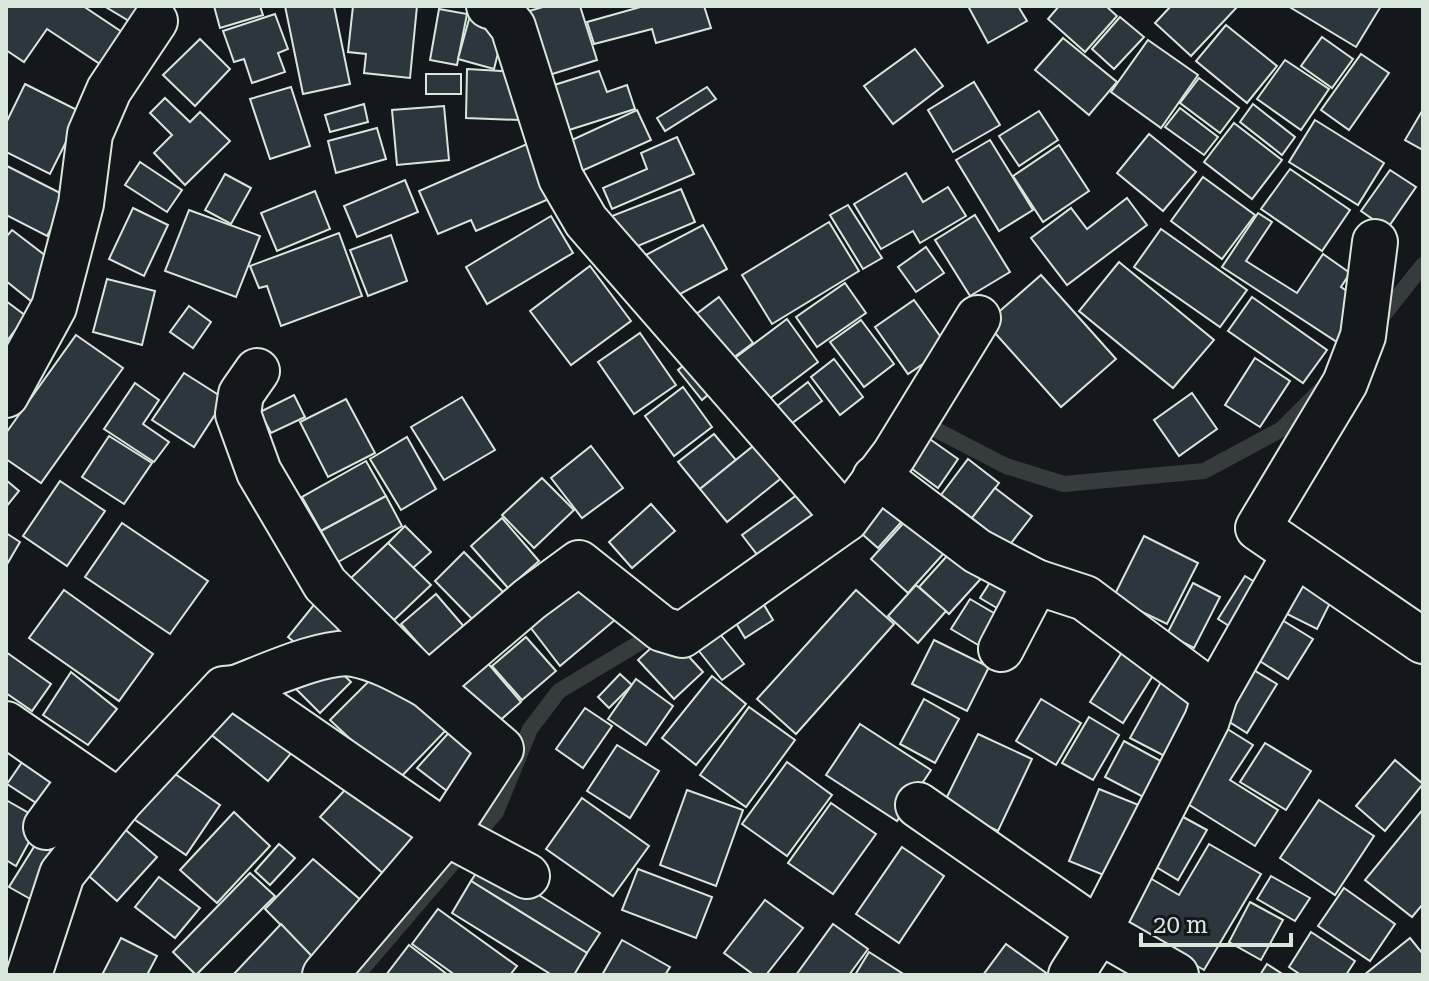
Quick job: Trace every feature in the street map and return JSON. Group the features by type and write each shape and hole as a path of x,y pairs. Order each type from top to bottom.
{"street":[{"path":"489,6 499,9 513,27 561,178 586,221 846,519"},
{"path":"6,395 54,307 81,204 90,134 109,90 155,21"},
{"path":"1375,242 1363,336 1345,383 1258,528 1423,641"},
{"path":"428,686 530,599 579,563 662,629 682,635 846,519 894,455 978,318"},
{"path":"257,371 241,394 238,414 259,472 325,584 428,686 501,749 446,833 325,975"},
{"path":"875,478 894,488 977,551 1036,582 1085,598 1215,695"},
{"path":"1071,975 1099,931 1207,720 1215,695 1295,554"},
{"path":"1001,649 1036,582"},
{"path":"29,975 62,874 119,802 224,689 236,688 305,664 352,654 390,666 428,686"},
{"path":"236,688 446,833 527,876"},
{"path":"6,724 119,802"},
{"path":"46,827 82,778"},
{"path":"918,805 1099,931 1176,975"}],"building":[{"path":"6,6 83,6 122,32 100,64 47,29 24,62 6,50"},
{"path":"104,6 159,6 144,30"},
{"path":"214,6 260,6 263,15 220,28"},
{"path":"285,6 334,6 350,84 303,94"},
{"path":"353,6 417,6 410,78 364,73 366,54 348,52"},
{"path":"546,6 580,6 597,60 546,76 526,12"},
{"path":"644,6 704,6 711,28 656,43 652,29 594,44 587,22"},
{"path":"968,6 1018,6 1027,21 988,43"},
{"path":"1059,6 1106,6 1117,16 1085,52 1048,19"},
{"path":"1171,6 1238,6 1191,56 1155,23"},
{"path":"1288,6 1381,6 1356,47"},
{"path":"439,9 467,14 457,65 430,60"},
{"path":"471,12 506,21 494,69 458,59"},
{"path":"275,14 288,49 278,53 285,72 252,83 244,59 234,62 223,31"},
{"path":"1120,17 1144,37 1114,69 1092,49"},
{"path":"1226,25 1277,66 1247,103 1196,61"},
{"path":"1322,37 1353,59 1332,88 1301,66"},
{"path":"1063,38 1117,82 1089,115 1035,70"},
{"path":"200,39 230,69 195,106 163,75"},
{"path":"1148,40 1198,75 1161,128 1111,92"},
{"path":"915,49 943,86 893,124 864,86"},
{"path":"1361,54 1389,73 1349,130 1321,110"},
{"path":"1285,60 1329,89 1301,130 1257,99"},
{"path":"467,69 521,72 519,120 466,118"},
{"path":"599,71 607,92 627,85 635,109 566,131 551,86"},
{"path":"426,74 461,74 461,94 426,94"},
{"path":"1199,78 1239,108 1220,133 1180,103"},
{"path":"974,82 1000,125 953,152 928,110"},
{"path":"25,84 81,112 50,174 6,152 6,123"},
{"path":"291,87 310,146 270,159 250,99"},
{"path":"707,87 716,99 665,131 657,118"},
{"path":"165,98 190,122 200,112 230,141 185,185 154,153 172,135 150,113"},
{"path":"364,104 368,122 330,132 325,115"},
{"path":"1253,104 1295,137 1282,155 1240,122"},
{"path":"444,106 449,160 397,165 392,110"},
{"path":"1180,108 1218,137 1204,155 1165,127"},
{"path":"637,110 651,140 575,174 561,145"},
{"path":"1039,111 1058,140 1019,166 999,136"},
{"path":"1423,112 1423,150 1405,140"},
{"path":"1315,120 1384,163 1358,205 1289,162"},
{"path":"1234,123 1282,160 1252,199 1204,162"},
{"path":"377,128 386,159 336,173 328,141"},
{"path":"1149,134 1196,172 1163,211 1117,173"},
{"path":"677,137 694,174 612,209 603,188 647,169 641,153"},
{"path":"990,140 1033,210 999,231 956,160"},
{"path":"527,144 551,198 476,231 471,220 438,234 419,191"},
{"path":"1059,145 1089,191 1043,222 1013,176"},
{"path":"140,162 182,190 167,212 125,185"},
{"path":"7,166 68,197 47,236 6,215"},
{"path":"1290,169 1350,210 1322,251 1261,209"},
{"path":"1390,170 1416,187 1387,229 1361,211"},
{"path":"906,173 923,202 948,187 966,216 920,243 913,231 881,249 854,204"},
{"path":"225,174 251,188 231,224 205,210"},
{"path":"1203,177 1255,215 1222,259 1171,221"},
{"path":"405,180 418,212 357,237 344,206"},
{"path":"681,189 695,222 626,251 612,216"},
{"path":"315,191 330,229 277,251 261,213"},
{"path":"1127,198 1147,225 1067,285 1031,238 1071,208 1087,229"},
{"path":"848,205 882,258 863,269 830,215"},
{"path":"133,208 168,225 144,276 109,259"},
{"path":"189,210 260,236 236,297 165,271"},
{"path":"1258,213 1272,222 1246,261 1297,293 1323,254 1350,273 1341,287 1366,304 1340,344 1222,267"},
{"path":"975,215 1010,272 970,296 935,240"},
{"path":"551,216 573,253 487,304 466,267"},
{"path":"829,222 859,271 772,324 742,275"},
{"path":"703,225 727,269 667,301 642,257"},
{"path":"1161,229 1247,290 1220,327 1134,267"},
{"path":"12,230 59,266 31,301 6,281 6,237"},
{"path":"339,233 362,296 281,326 267,286 259,288 250,266"},
{"path":"391,235 407,281 368,296 350,250"},
{"path":"926,247 944,273 916,292 898,267"},
{"path":"1119,262 1214,340 1173,388 1079,311"},
{"path":"590,266 631,321 571,365 530,311"},
{"path":"1041,275 1116,359 1061,407 986,323"},
{"path":"107,279 155,291 142,345 93,332"},
{"path":"845,283 866,313 817,347 796,317"},
{"path":"719,297 753,343 721,367 687,321"},
{"path":"1252,297 1327,350 1303,383 1228,331"},
{"path":"914,300 948,347 908,374 875,327"},
{"path":"6,301 26,316 6,342"},
{"path":"189,306 211,322 193,348 170,332"},
{"path":"787,319 818,362 752,412 720,369"},
{"path":"861,320 894,364 864,387 830,342"},
{"path":"640,333 676,385 634,414 598,362"},
{"path":"76,335 123,368 41,483 6,459 6,433"},
{"path":"694,357 717,387 702,400 678,370"},
{"path":"1255,358 1290,381 1260,427 1225,405"},
{"path":"834,359 863,397 840,415 811,377"},
{"path":"184,373 225,399 194,447 152,420"},
{"path":"808,382 822,401 780,432 767,414"},
{"path":"135,383 159,400 143,424 169,442 154,462 104,429"},
{"path":"683,387 712,427 674,456 645,416"},
{"path":"1192,393 1217,429 1179,456 1154,420"},
{"path":"294,395 305,417 271,433 260,412"},
{"path":"462,397 495,450 444,480 411,427"},
{"path":"346,399 375,453 328,477 300,422"},
{"path":"714,434 736,460 700,489 678,462"},
{"path":"924,435 958,459 938,488 904,463"},
{"path":"109,436 152,463 124,504 82,477"},
{"path":"407,437 436,489 401,510 370,459"},
{"path":"763,438 790,471 727,522 700,489"},
{"path":"591,446 623,488 582,518 551,478"},
{"path":"968,459 999,483 972,518 941,495"},
{"path":"366,461 386,496 321,531 302,497"},
{"path":"542,478 574,510 534,548 502,515"},
{"path":"6,480 19,491 6,507"},
{"path":"60,481 105,511 67,566 23,536"},
{"path":"888,488 913,509 878,548 854,527"},
{"path":"995,488 1032,516 1008,547 972,518"},
{"path":"805,489 831,524 769,570 742,535"},
{"path":"386,496 402,526 338,562 321,531"},
{"path":"651,504 675,531 632,568 609,542"},
{"path":"917,508 954,542 908,593 871,559"},
{"path":"502,518 539,561 508,588 471,546"},
{"path":"122,523 208,581 170,634 85,577"},
{"path":"405,526 431,552 413,568 388,543"},
{"path":"6,533 20,542 6,566"},
{"path":"1144,536 1198,563 1167,624 1113,598"},
{"path":"388,543 431,585 394,620 351,578"},
{"path":"956,546 986,573 949,614 919,587"},
{"path":"464,552 512,601 483,630 435,581"},
{"path":"1001,565 1027,582 1007,614 980,598"},
{"path":"579,571 622,614 560,666 524,619"},
{"path":"1287,574 1333,597 1317,629 1271,606"},
{"path":"1245,576 1273,593 1245,636 1218,619"},
{"path":"1193,583 1220,597 1194,648 1167,634"},
{"path":"916,585 946,611 918,643 888,616"},
{"path":"64,590 153,654 119,701 29,638"},
{"path":"856,590 894,624 796,734 757,699"},
{"path":"325,591 352,613 315,659 288,637"},
{"path":"757,593 773,620 745,638 728,610"},
{"path":"436,594 472,636 438,666 401,624"},
{"path":"970,599 1004,619 985,649 951,629"},
{"path":"1269,612 1313,639 1288,679 1244,651"},
{"path":"712,624 744,664 722,680 691,641"},
{"path":"667,633 703,672 674,699 638,660"},
{"path":"526,637 556,671 522,700 492,666"},
{"path":"934,640 989,667 967,711 912,684"},
{"path":"1126,646 1159,666 1123,723 1090,702"},
{"path":"6,652 51,684 32,711 6,693"},
{"path":"480,654 521,702 489,730 447,681"},
{"path":"327,659 351,682 320,713 295,688"},
{"path":"1242,663 1277,684 1247,733 1212,711"},
{"path":"382,668 449,727 396,782 330,720"},
{"path":"71,672 117,709 88,745 43,715"},
{"path":"620,674 632,685 609,708 598,697"},
{"path":"712,676 746,704 696,765 662,738"},
{"path":"636,679 673,706 646,745 608,719"},
{"path":"1162,680 1209,705 1178,763 1130,738"},
{"path":"233,691 298,745 268,781 203,728"},
{"path":"924,699 959,719 935,763 900,744"},
{"path":"1041,699 1081,723 1056,765 1016,741"},
{"path":"749,707 795,740 746,807 700,775"},
{"path":"585,708 612,726 583,768 556,749"},
{"path":"1089,717 1119,735 1093,780 1062,763"},
{"path":"860,724 931,770 897,821 826,775"},
{"path":"1221,725 1253,745 1230,780 1278,810 1255,846 1175,796"},
{"path":"453,728 489,762 456,798 417,768"},
{"path":"978,734 1032,759 998,831 943,805"},
{"path":"1124,741 1168,765 1149,800 1105,777"},
{"path":"1265,743 1311,771 1286,810 1240,782"},
{"path":"617,745 659,771 630,818 587,791"},
{"path":"29,752 65,776 44,808 7,784"},
{"path":"1395,760 1423,784 1385,831 1356,806"},
{"path":"787,762 832,795 787,856 742,824"},
{"path":"162,765 220,805 186,855 128,815"},
{"path":"355,779 421,838 387,877 320,817"},
{"path":"1099,789 1146,808 1116,880 1069,861"},
{"path":"687,790 743,810 716,886 660,865"},
{"path":"582,798 649,846 613,896 546,849"},
{"path":"6,800 41,820 16,866 6,860"},
{"path":"1319,800 1374,836 1335,895 1280,858"},
{"path":"831,803 876,834 833,894 788,863"},
{"path":"1423,809 1423,904 1412,917 1365,880"},
{"path":"234,812 270,846 217,903 180,870"},
{"path":"1174,812 1207,830 1178,880 1146,861"},
{"path":"120,825 157,857 117,901 81,869"},
{"path":"37,842 61,857 34,901 9,887"},
{"path":"279,844 295,858 270,885 255,871"},
{"path":"1209,844 1261,874 1204,970 1119,920 1145,875 1179,895"},
{"path":"902,847 944,876 899,943 856,914"},
{"path":"313,859 369,907 326,971 265,909"},
{"path":"484,861 600,933 587,953 471,881"},
{"path":"638,869 712,897 696,938 622,910"},
{"path":"250,873 275,896 196,975 173,952"},
{"path":"1271,876 1310,898 1295,921 1257,899"},
{"path":"159,877 200,908 175,938 135,907"},
{"path":"471,881 587,953 574,975 552,975 452,913"},
{"path":"1344,888 1395,924 1370,961 1318,926"},
{"path":"765,900 803,928 766,975 754,975 724,953"},
{"path":"1250,902 1283,920 1261,960 1229,942"},
{"path":"438,909 517,966 510,975 455,975 412,944"},
{"path":"281,924 326,971 322,975 233,975"},
{"path":"833,924 868,949 849,975 796,975"},
{"path":"1311,932 1355,961 1346,975 1301,975 1289,967"},
{"path":"121,938 157,956 147,975 102,975"},
{"path":"1410,938 1423,954 1423,975 1364,975"},
{"path":"622,940 670,967 665,975 602,975"},
{"path":"1006,944 1049,975 983,975"},
{"path":"409,945 448,975 386,975"},
{"path":"869,952 905,975 855,975"},
{"path":"1267,964 1284,975 1260,975"}],"waterway":[{"path":"1377,323 1423,265"},
{"path":"917,420 1006,466 1064,484 1204,471 1282,429 1321,390"},
{"path":"357,975 496,812 530,729 559,691 659,631"}]}
